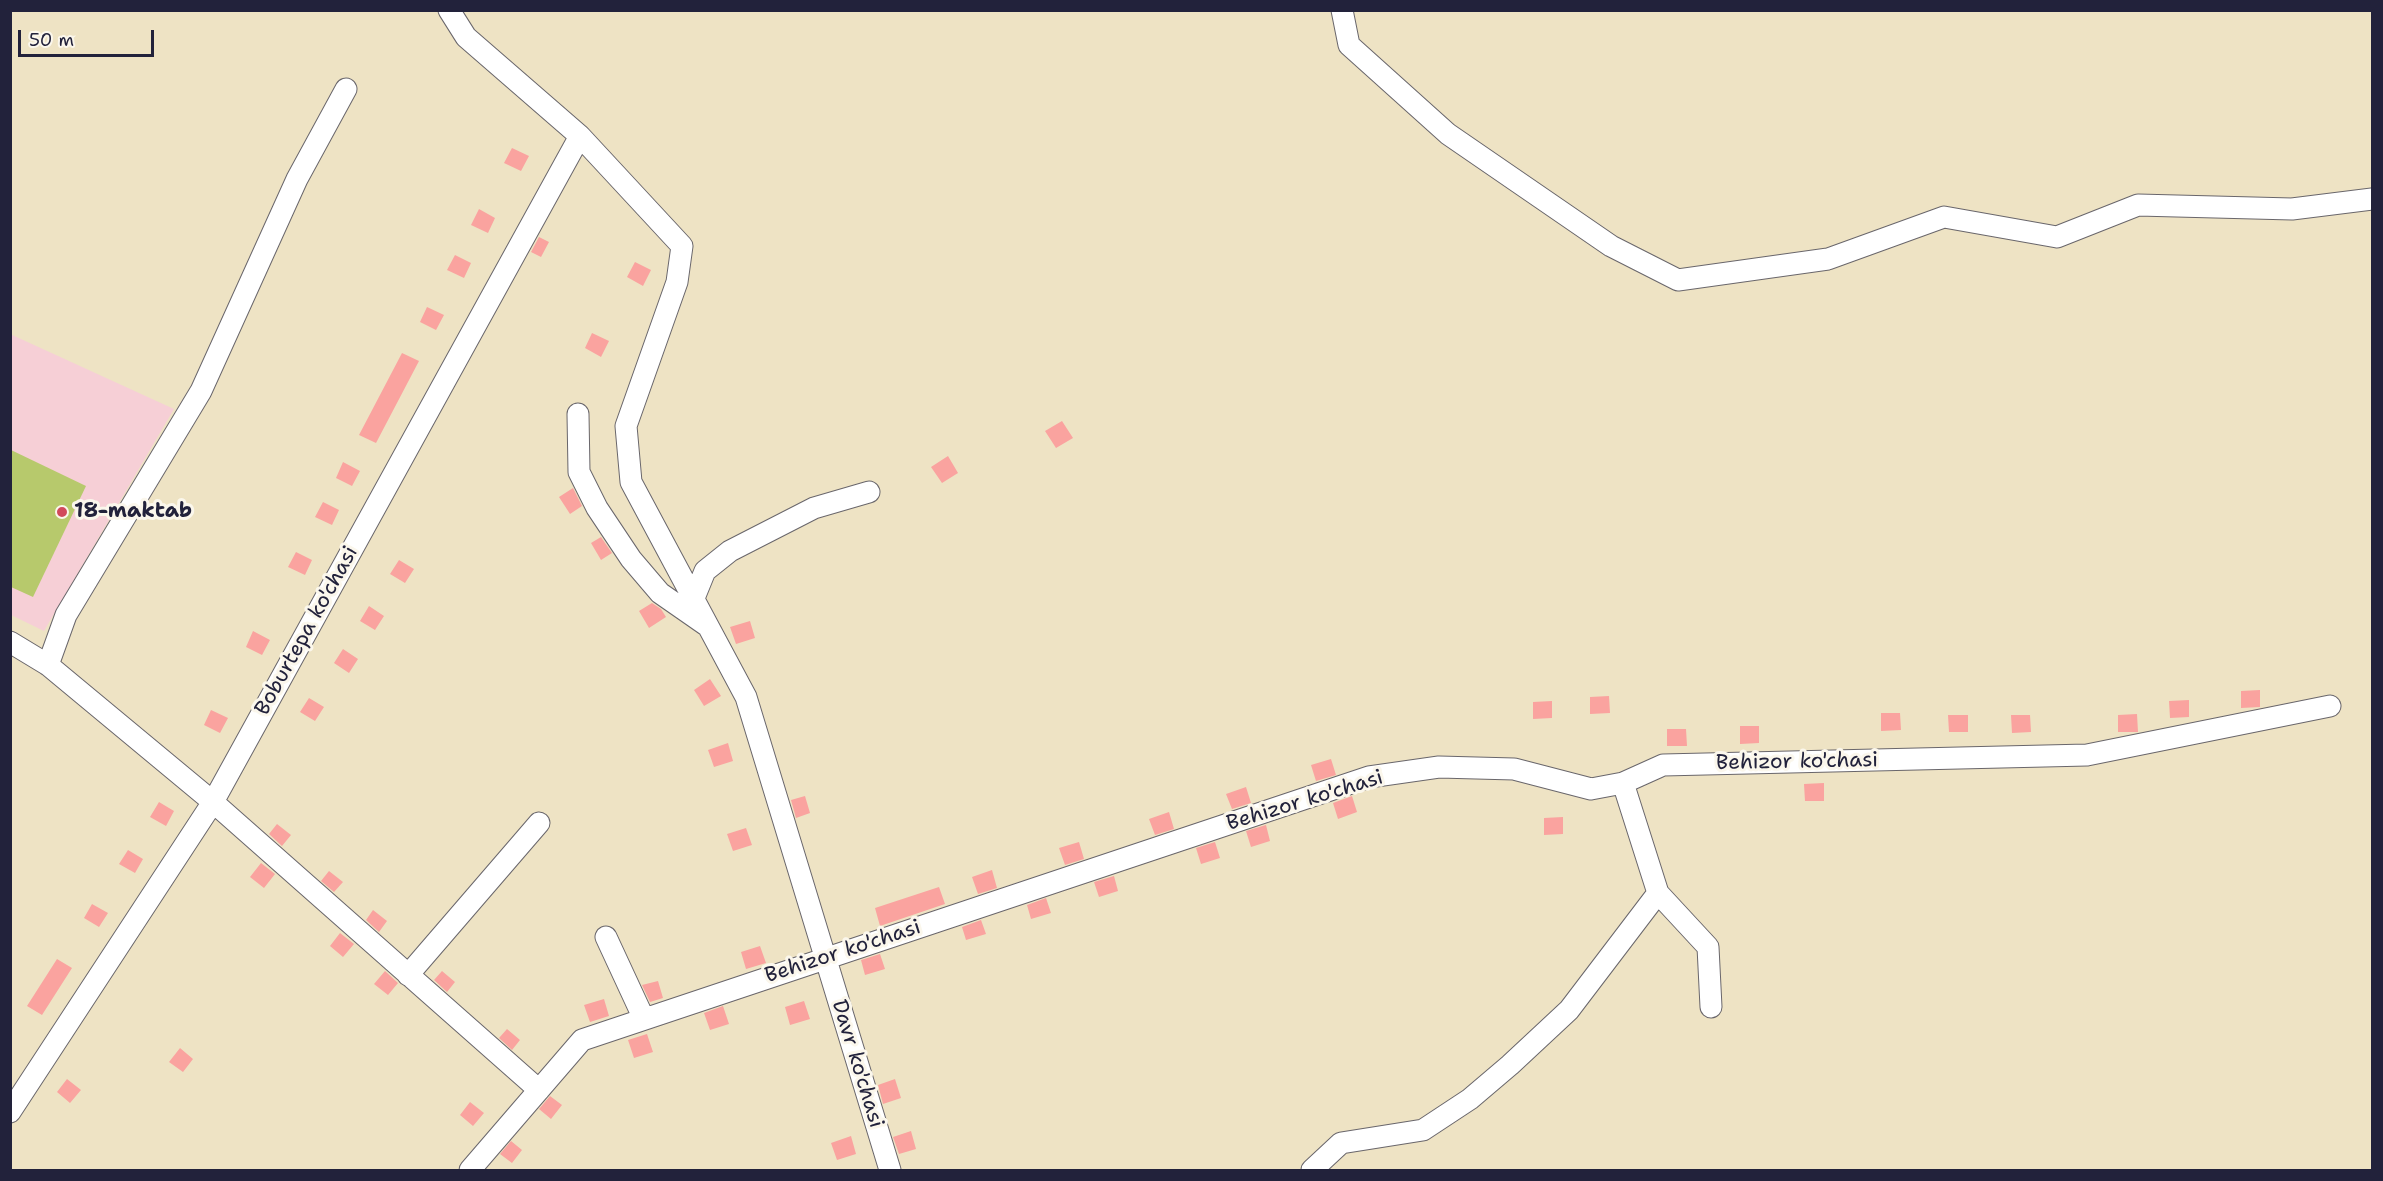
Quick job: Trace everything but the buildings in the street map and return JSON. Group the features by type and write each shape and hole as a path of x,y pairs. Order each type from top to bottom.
{"street":[{"path":"449,10 466,37 580,136"},
{"path":"1342,10 1348,45 1448,134 1611,246 1678,280 1828,258 1944,217 2057,237 2138,205 2292,208 2373,199"},
{"path":"48,665 66,615 201,391 297,179 346,89"},
{"name":"Davr ko'chasi","path":"580,136 682,246 677,282 626,426 632,482 746,697 890,1170"},
{"name":"Boburtepa ko'chasi","path":"10,1112 213,802 580,136"},
{"path":"578,414 579,472 597,508 631,559 660,593 709,627"},
{"path":"694,598 705,571 730,551 814,508 869,492"},
{"path":"10,642 48,665 213,802 539,1090"},
{"name":"Behizor ko'chasi","path":"470,1170 582,1040 1369,777 1440,767 1514,769 1591,789 1623,783 1663,765 2087,755 2330,706"},
{"path":"1623,783 1658,893 1708,947 1711,1007"},
{"path":"408,975 539,823"},
{"path":"1312,1170 1341,1143 1423,1130 1470,1098 1510,1065 1569,1010 1658,893"},
{"path":"606,937 644,1019"}],"shaded area":[{"name":"18-maktab","path":"10,334 174,409 44,631 11,615"}],"green space":[{"path":"11,450 86,486 33,597 11,587"}],"place":[{"name":"18-maktab","path":"62,512"}]}
